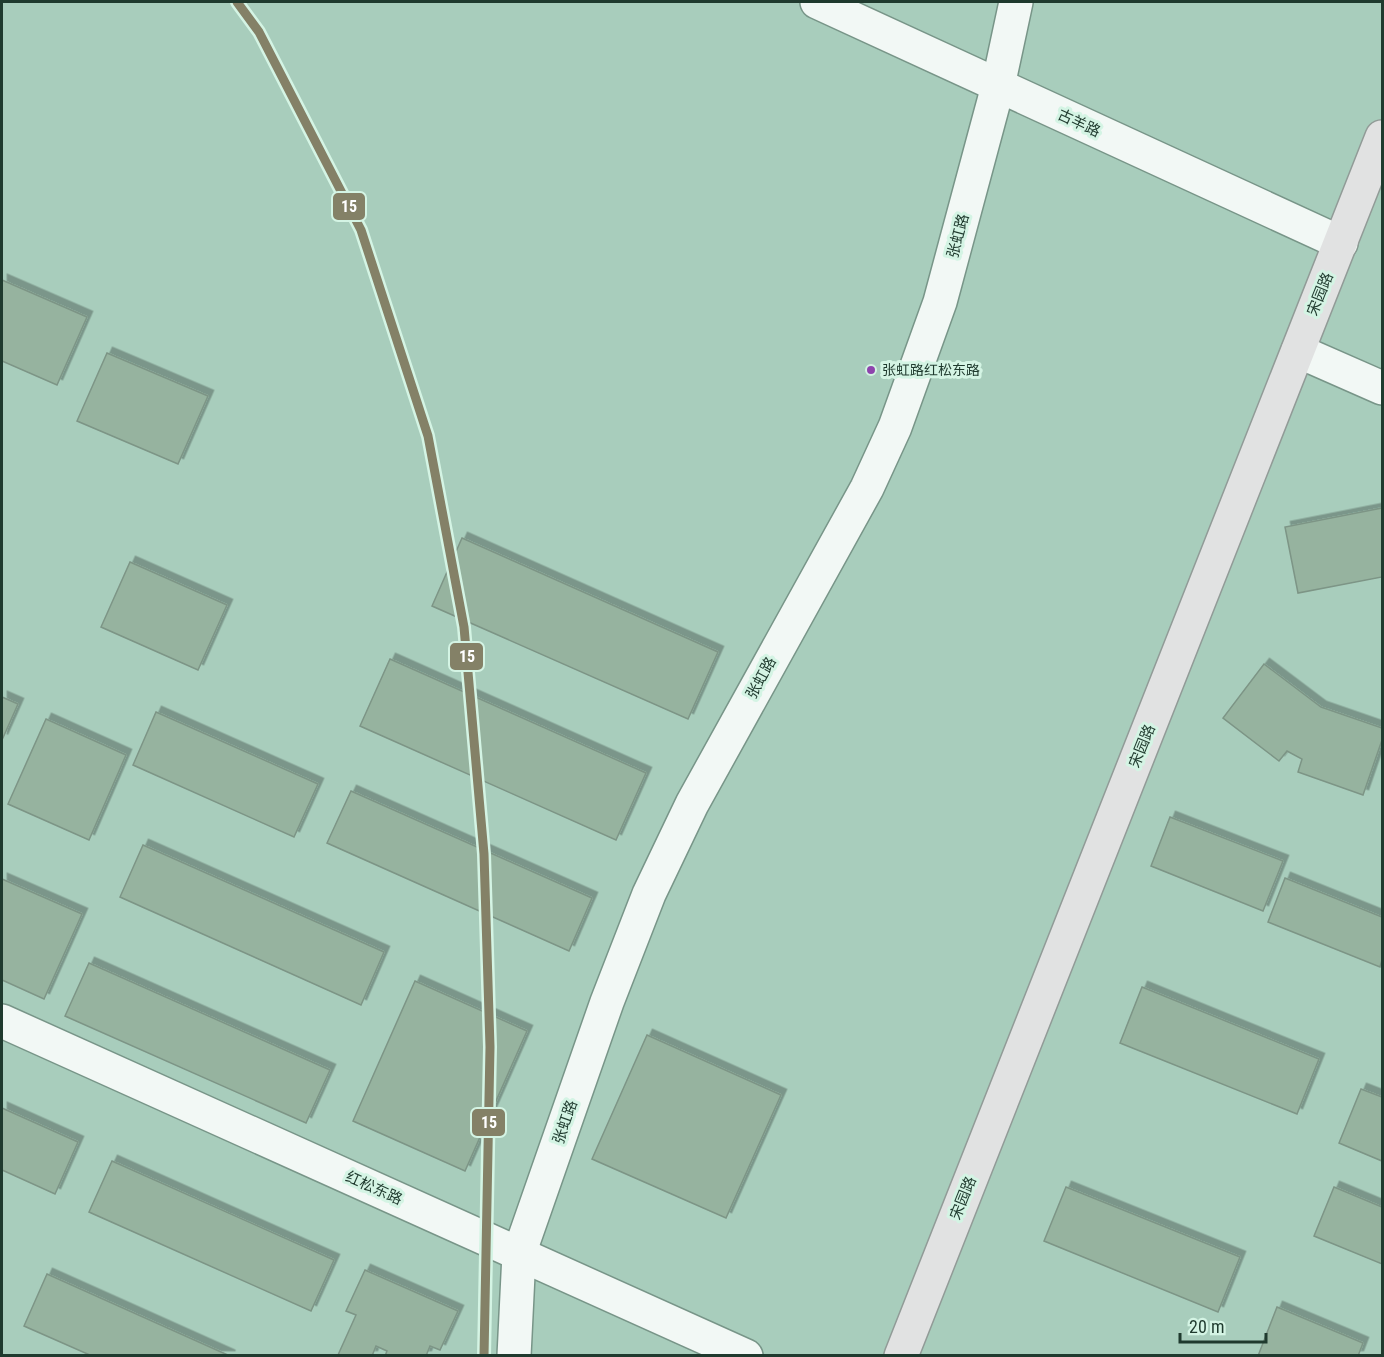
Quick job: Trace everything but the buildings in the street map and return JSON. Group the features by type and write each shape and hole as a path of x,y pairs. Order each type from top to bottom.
{"main road":[{"name":"宋园路","path":"901,1356 1383,137"}],"street":[{"name":"古羊路","path":"817,2 1341,243"},
{"name":"张虹路","path":"514,1356 519,1254 607,1002 649,894 692,804 867,488 895,427 940,302 998,86 1016,2"},
{"path":"1298,351 1383,388"},
{"name":"红松东路","path":"2,1021 746,1356"}],"transit line":[{"name":"15","path":"237,2 259,32 361,230 428,436 464,627 484,854 490,1047 484,1356"}],"place":[{"name":"张虹路红松东路","path":"871,370"}]}
